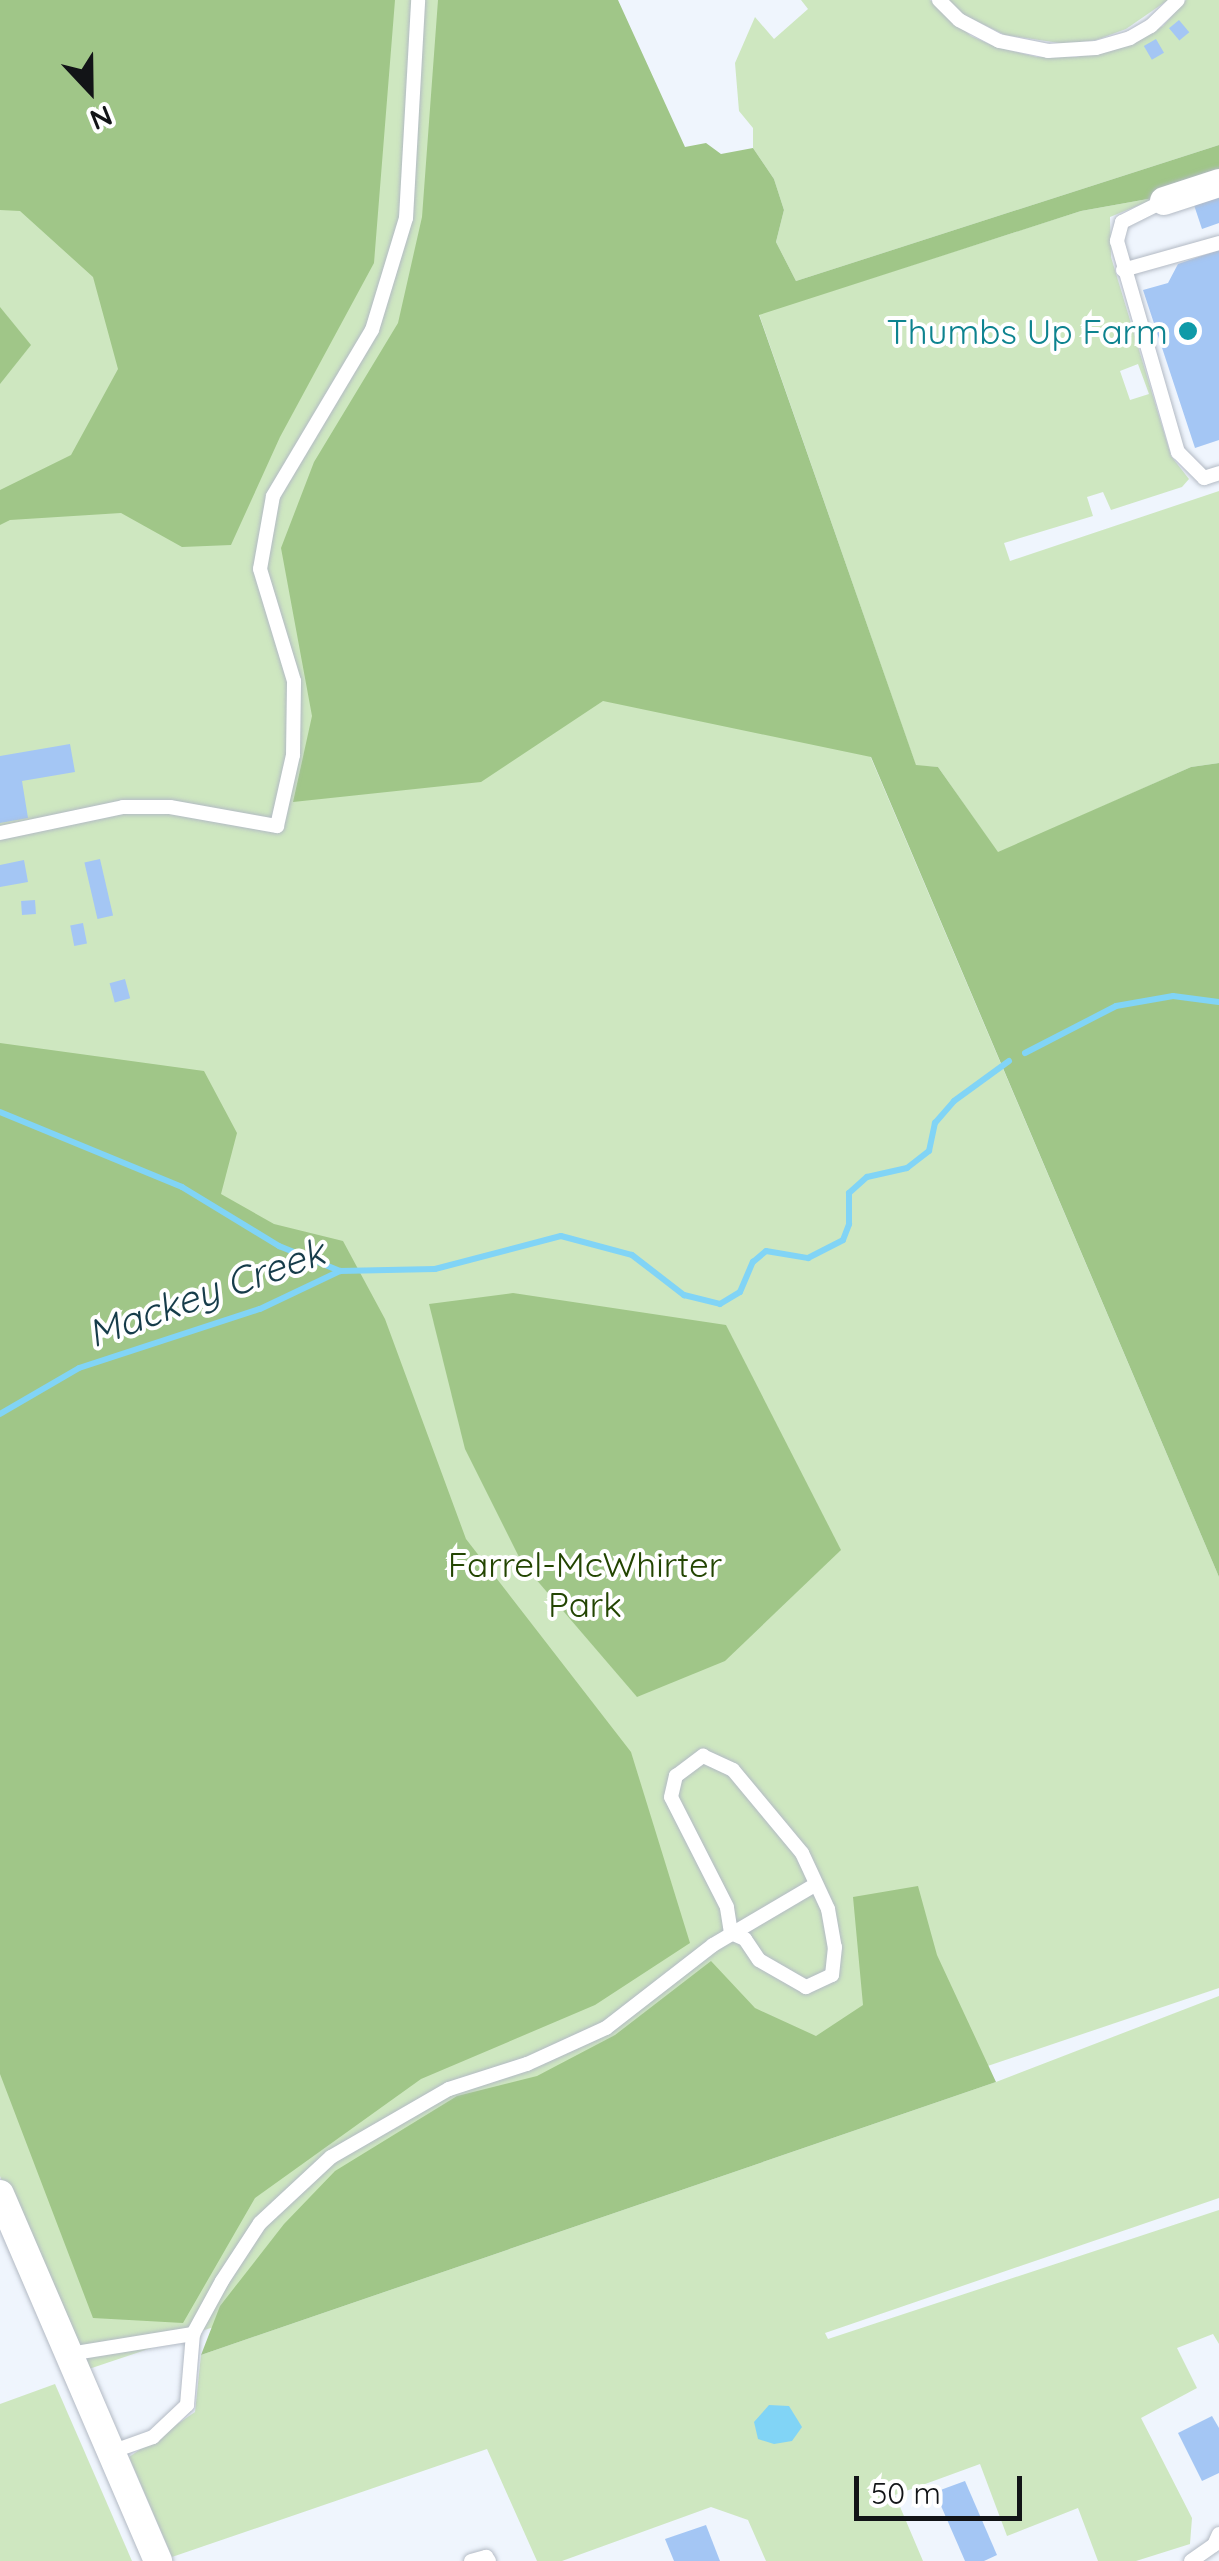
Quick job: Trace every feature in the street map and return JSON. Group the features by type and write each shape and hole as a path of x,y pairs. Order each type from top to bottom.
{"street":[{"path":"1164,201 1219,183"},
{"path":"0,2194 158,2561"}],"lane":[{"path":"0,833 122,807 170,807 277,826 293,755 294,681 260,568 273,496 372,330 406,218 418,0"},
{"path":"940,0 959,20 1000,41 1048,51 1096,48 1130,38 1151,26 1178,0"},
{"path":"1164,201 1122,222 1117,241 1178,452 1204,478 1219,474"},
{"path":"1124,270 1219,243"},
{"path":"703,1756 733,1770 802,1853 814,1886 828,1909 835,1947 832,1975 806,1987 758,1960 745,1939 731,1933 727,1907 670,1796 676,1776 703,1756"},
{"path":"111,2452 153,2438 187,2405 192,2334 260,2224 331,2158 449,2089 528,2064 606,2028 731,1933 814,1886"},
{"path":"69,2354 192,2334"},
{"path":"1191,2561 1217,2539"},
{"path":"471,2561 489,2561"}],"green space":[{"name":"Farrel-McWhirter Park","path":"0,0 549,0 1219,1577 1219,1988 77,2373 0,2176"},
{"path":"0,0 395,0 374,263 280,437 231,545 182,547 121,513 10,520 0,525 0,490 71,455 118,369 93,277 20,211 0,210"},
{"path":"438,0 618,0 685,147 706,143 721,154 753,148 774,179 784,210 776,242 796,281 1219,145 1219,176 1159,197 1081,211 759,315 916,765 938,767 998,852 1191,767 1219,763 1219,1577 871,757 603,701 481,782 293,802 312,716 281,548 314,462 398,323 422,217"},
{"path":"801,0 930,0 971,36 996,47 1037,57 1076,57 1136,41 1163,26 1186,0 1219,0 1219,145 796,281 776,242 784,210 774,179 753,148 753,128 739,111 735,63 755,17 774,39 808,9"},
{"path":"948,0 1168,0 1126,29 1096,40 1066,44 1005,35 962,14"},
{"path":"1159,197 1110,217 1111,257 1171,456 1189,479 1182,487 1111,510 1103,492 1087,497 1093,516 1004,543 1010,561 1219,491 1219,763 1191,767 998,853 938,767 916,766 759,314 1081,211","holes":["1138,364 1149,394 1130,400 1120,371"]},
{"path":"0,307 31,345 0,384"},
{"path":"0,1043 204,1071 237,1133 221,1194 274,1224 343,1241 385,1319 466,1539 631,1752 690,1943 595,2005 421,2079 255,2198 183,2323 93,2318 0,2074"},
{"path":"513,1293 726,1325 841,1550 725,1661 637,1697 522,1563 465,1449 429,1304"},
{"path":"918,1886 937,1955 996,2082 201,2355 220,2306 284,2224 335,2171 457,2096 537,2076 615,2035 711,1961 755,2008 816,2036 863,2005 853,1897"},
{"path":"1219,1996 1219,2198 825,2333 828,2339 1219,2210 1219,2344 1213,2334 1177,2348 1197,2388 1141,2418 1192,2518 1190,2544 1136,2561 1098,2561 1078,2508 1007,2536 980,2464 895,2495 923,2561 766,2561 748,2520 711,2507 562,2561 537,2561 487,2449 172,2557 129,2457 195,2412 201,2355 996,2082"},
{"path":"55,2384 132,2561 0,2561 0,2404"}],"water":[{"path":"769,2405 789,2406 802,2427 792,2441 774,2444 758,2439 754,2422"}],"building":[{"path":"1179,20 1189,32 1179,41 1169,28"},
{"path":"1156,39 1164,53 1152,60 1144,46"},
{"path":"1219,194 1219,223 1202,229 1193,202"},
{"name":"Thumbs Up Farm","path":"1219,250 1219,440 1195,448 1143,290 1168,283 1178,264"},
{"path":"70,744 75,772 22,781 28,818 0,823 0,756"},
{"path":"100,859 113,916 97,919 84,863"},
{"path":"24,860 28,882 0,887 0,865"},
{"path":"35,900 36,914 22,915 21,901"},
{"path":"83,923 87,944 74,946 70,925"},
{"path":"125,979 130,998 115,1002 110,983"},
{"path":"1212,2416 1219,2428 1219,2473 1202,2481 1178,2433"},
{"path":"965,2481 997,2555 984,2561 965,2561 935,2492"},
{"path":"706,2525 720,2561 674,2561 665,2539"}],"waterway":[{"name":"Mackey Creek","path":"1025,1053 1116,1006 1173,996 1219,1002"},
{"name":"Mackey Creek","path":"0,1414 79,1368 260,1309 340,1271 435,1269 561,1236 632,1255 684,1295 720,1304 740,1292 753,1262 766,1251 808,1258 843,1240 849,1224 849,1193 867,1177 907,1168 929,1151 935,1123 954,1101 1009,1061"},
{"path":"0,1112 182,1187 279,1246 340,1271"}],"place":[{"name":"Thumbs Up Farm","path":"1188,331"}]}
